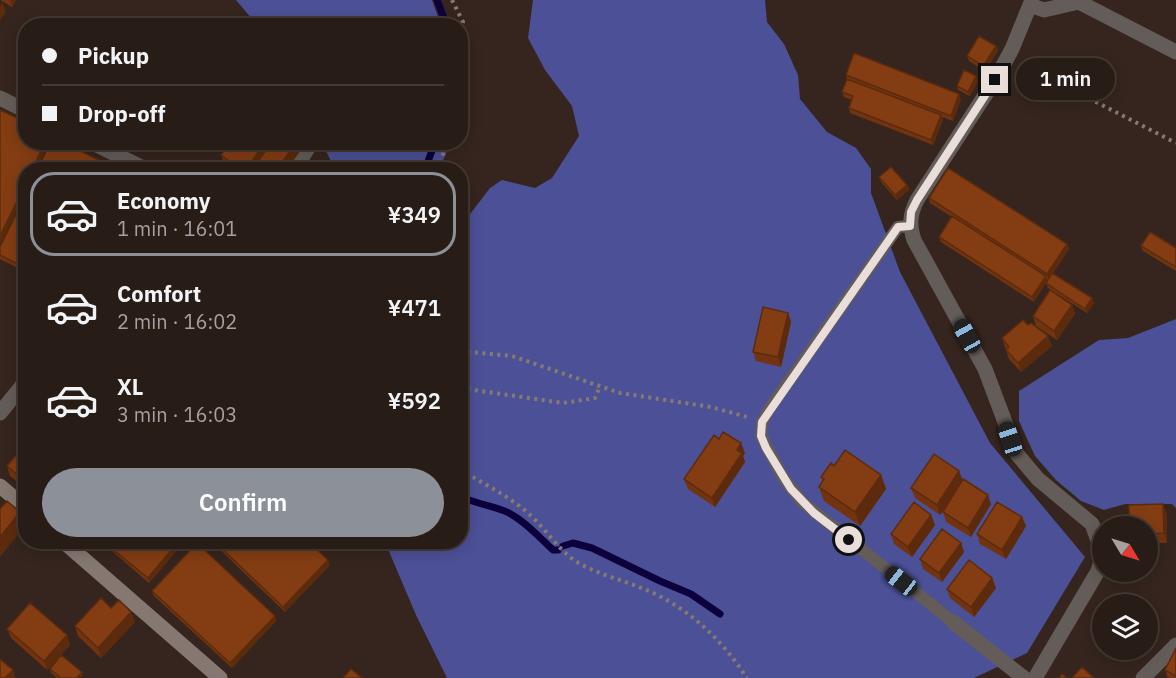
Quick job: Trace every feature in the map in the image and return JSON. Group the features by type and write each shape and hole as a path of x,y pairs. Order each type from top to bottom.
{"street":[{"path":"1092,524 1038,479 1017,454 985,369 914,240 910,226 911,212 995,80 1031,3 1044,10 1079,2 1176,52"},
{"path":"0,98 18,107"},
{"path":"108,150 132,162"},
{"path":"0,413 18,391"},
{"path":"0,486 18,501"},
{"path":"72,549 220,678"},
{"path":"1035,678 1092,581"},
{"path":"953,622 1024,678"},
{"path":"1143,678 1176,645"}],"lane":[{"path":"910,226 898,227 762,422 761,436 782,476 802,502 953,622"}],"path":[{"path":"452,0 461,18"},
{"path":"1008,56 1176,143"},
{"path":"468,352 512,356 620,393 711,407 762,422"},
{"path":"468,389 563,403 595,398 600,386"},
{"path":"468,474 516,504 542,526 564,552 576,561 649,591 687,613 721,643 747,678"}],"shaded area":[{"path":"236,0 432,0 438,18 251,18"},
{"path":"533,0 765,0 767,22 784,44 798,75 800,99 827,132 856,148 871,169 871,193 900,272 990,443 1085,557 1027,653 974,678 447,678 416,615 388,549 468,549 468,217 490,188 502,180 535,188 552,178 579,136 572,106 545,70 528,38"},
{"path":"326,150 448,150 442,162 332,162"},
{"path":"1176,319 1176,508 1172,504 1125,504 1104,510 1081,501 1056,480 1035,456 1019,421 1019,391 1099,340 1128,338"}],"building":[{"path":"979,36 996,46 983,66 967,56"},
{"path":"854,53 959,94 951,116 846,75"},
{"path":"964,70 976,76 968,92 957,86"},
{"path":"847,79 941,115 931,140 849,108 853,96 842,92"},
{"path":"0,110 18,118 18,150 41,150 36,162 18,162 18,199 0,236"},
{"path":"47,150 78,150 103,162 41,162"},
{"path":"224,150 260,150 251,162 230,162 221,155"},
{"path":"266,150 291,150 282,162 258,162"},
{"path":"891,167 907,185 895,195 879,177"},
{"path":"948,168 1067,244 1047,274 929,198"},
{"path":"18,210 18,264 0,255 0,247"},
{"path":"952,216 1046,276 1032,297 939,237"},
{"path":"1150,232 1176,248 1176,267 1141,246"},
{"path":"1052,273 1092,298 1085,309 1046,283"},
{"path":"1050,290 1072,305 1054,331 1033,316"},
{"path":"763,307 788,313 778,357 753,352"},
{"path":"1023,320 1048,336 1018,363 1006,350 1009,347 1002,338"},
{"path":"723,432 741,443 737,450 742,453 712,498 684,479 714,435 719,439"},
{"path":"845,450 881,475 855,512 819,487 824,479 821,477 831,463 834,466"},
{"path":"18,453 18,475 7,466"},
{"path":"934,454 959,471 937,505 911,488"},
{"path":"963,479 988,495 968,528 943,512"},
{"path":"7,501 18,510 18,514 0,537 0,509"},
{"path":"914,502 931,515 908,547 891,534"},
{"path":"997,502 1022,517 1002,550 977,534"},
{"path":"1163,504 1164,533 1158,533 1158,516 1129,516 1129,505"},
{"path":"942,529 961,543 939,573 920,559"},
{"path":"113,549 172,549 148,578"},
{"path":"191,549 203,549 275,616 230,663 152,591"},
{"path":"222,549 316,549 328,560 283,607"},
{"path":"969,560 992,578 971,607 947,589"},
{"path":"101,598 111,608 119,600 131,612 98,648 75,626"},
{"path":"30,603 67,635 44,661 7,629"},
{"path":"1176,648 1176,676 1165,670"},
{"path":"61,655 82,672 77,678 61,678 50,669"},
{"path":"0,659 13,670 5,678 0,678"},
{"path":"1082,667 1094,678 1072,678"},
{"path":"351,669 362,678 343,678"}],"waterway":[{"path":"437,0 444,18"},
{"path":"428,162 432,150"},
{"path":"468,499 509,513 527,525 553,550 558,550"},
{"path":"563,546 573,543 592,548 691,594 720,614"}],"route":[{"path":"849,540 814,513 791,489 766,448 761,436 762,422 898,227 910,226 911,212 917,200 995,80"}]}
